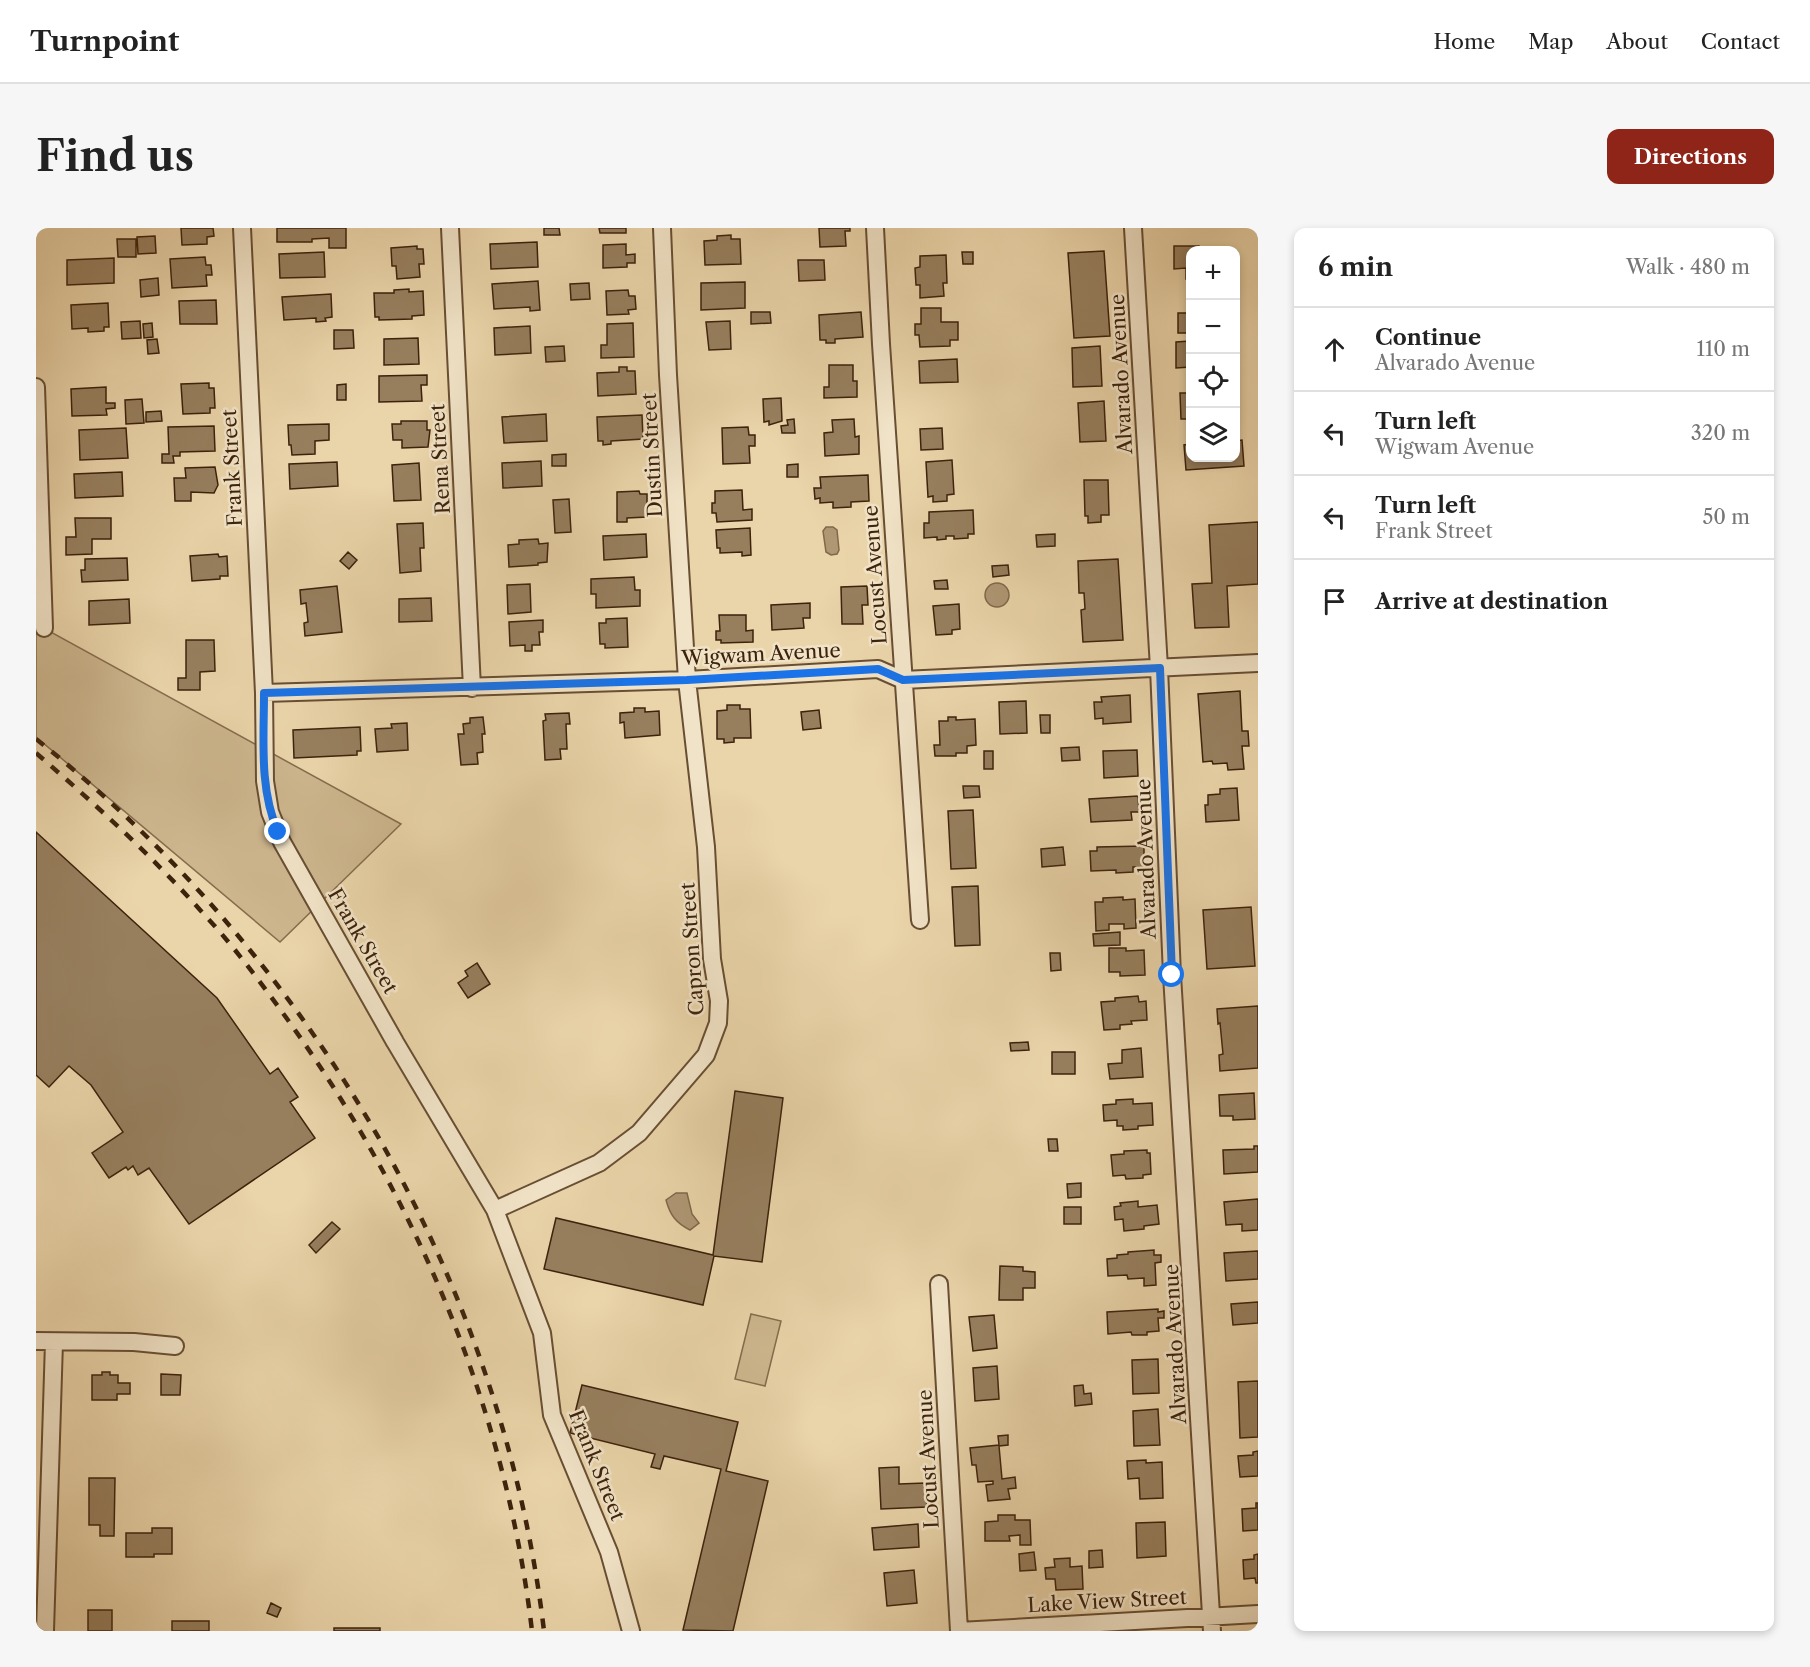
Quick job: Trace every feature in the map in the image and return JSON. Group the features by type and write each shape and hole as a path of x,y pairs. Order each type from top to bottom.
{"street":[{"name":"Frank Street","path":"242,228 264,693 266,790 270,812 282,842 395,1042 495,1210 542,1333 552,1415 609,1552 631,1631"},
{"name":"Rena Street","path":"450,228 472,688"},
{"name":"Dustin Street","path":"662,228 669,398 687,680"},
{"name":"Locust Avenue","path":"875,228 920,920"},
{"name":"Alvarado Avenue","path":"1133,228 1160,668 1172,975 1212,1623"},
{"path":"36,387 44,628"},
{"name":"Wigwam Avenue","path":"264,693 687,680 878,669 903,680 1258,663"},
{"name":"Capron Street","path":"495,1210 599,1163 633,1139 697,1066 706,1054 715,1034 719,1001 712,959 705,838 687,680"},
{"name":"Locust Avenue","path":"939,1284 959,1631"},
{"path":"36,1341 134,1342 175,1346"},
{"path":"45,1631 41,1577 54,1342"},
{"name":"Lake View Street","path":"959,1631 1212,1623 1258,1614"}],"shaded area":[{"path":"826,527 833,527 837,530 839,550 837,554 831,555 826,552 823,531"},
{"path":"997,583 1005,587 1009,595 1005,603 997,607 989,603 985,595 989,587"},
{"path":"36,624 401,824 280,942 36,737"},
{"path":"676,1193 687,1193 692,1214 699,1223 690,1230 677,1221 666,1200"},
{"path":"751,1314 781,1321 765,1386 735,1379"}],"building":[{"path":"181,228 213,228 214,236 207,237 207,244 182,245"},
{"path":"277,228 346,228 346,248 329,248 329,238 312,239 312,242 277,242"},
{"path":"544,228 559,228 560,235 544,235"},
{"path":"599,228 626,228 626,233 600,233"},
{"path":"819,228 850,228 850,231 845,231 846,246 820,247"},
{"path":"731,235 731,239 740,239 741,264 705,265 704,241 717,240 717,236"},
{"path":"155,236 156,253 138,254 137,237"},
{"path":"117,239 136,239 136,257 118,257"},
{"path":"537,242 538,267 491,269 490,244"},
{"path":"626,244 626,255 635,254 635,263 627,263 627,267 603,268 603,245"},
{"path":"417,246 417,249 423,249 424,264 419,264 420,277 397,279 396,266 392,266 391,248"},
{"path":"1174,246 1186,246 1186,268 1174,269"},
{"path":"1104,251 1110,336 1074,338 1068,253"},
{"path":"324,252 325,277 280,278 279,254"},
{"path":"962,252 973,252 973,264 963,264"},
{"path":"946,255 947,283 943,283 944,296 920,298 920,285 916,285 915,268 920,267 920,256"},
{"path":"205,257 206,265 211,265 212,275 206,275 207,286 172,288 170,259"},
{"path":"114,258 114,283 67,285 67,260"},
{"path":"798,260 824,260 825,280 799,281"},
{"path":"158,278 159,295 141,297 140,280"},
{"path":"538,281 540,310 530,311 530,307 494,309 492,284"},
{"path":"745,282 745,308 701,310 701,283"},
{"path":"589,283 590,299 571,300 570,284"},
{"path":"409,289 409,292 423,291 424,315 412,316 412,319 379,320 379,317 375,317 374,293 394,293 394,290"},
{"path":"628,290 629,296 635,296 636,309 628,310 629,314 607,315 606,291"},
{"path":"331,294 332,317 325,318 326,321 316,322 316,318 284,320 282,297"},
{"path":"216,300 217,324 180,324 179,301"},
{"path":"108,303 109,327 104,327 104,331 88,332 88,328 72,329 71,305"},
{"path":"921,308 941,308 941,322 958,322 958,340 950,340 950,346 920,347 919,335 915,335 915,324 921,324"},
{"path":"751,312 770,312 771,323 751,324"},
{"path":"861,312 863,337 835,339 835,343 820,340 819,315"},
{"path":"1178,313 1186,313 1186,333 1178,333"},
{"path":"140,321 141,338 122,339 121,322"},
{"path":"730,321 731,349 709,350 706,322"},
{"path":"152,323 153,337 144,338 143,324"},
{"path":"633,323 634,357 601,358 601,345 607,345 607,324"},
{"path":"530,326 531,353 495,355 494,328"},
{"path":"334,330 353,330 354,348 334,349"},
{"path":"418,338 419,364 384,365 384,339"},
{"path":"157,339 159,353 148,354 147,340"},
{"path":"1186,341 1186,367 1176,368 1176,342"},
{"path":"564,346 565,361 546,362 545,347"},
{"path":"1100,346 1102,386 1073,387 1072,348"},
{"path":"957,359 958,382 920,383 919,361"},
{"path":"829,365 853,365 853,381 857,381 857,397 824,398 824,387 829,387"},
{"path":"619,367 627,367 627,371 635,371 636,394 598,396 597,373 619,372"},
{"path":"427,375 427,385 421,385 422,401 379,402 379,376"},
{"path":"209,383 209,388 214,388 215,408 210,408 210,413 183,414 181,384"},
{"path":"346,384 346,400 337,400 337,385"},
{"path":"106,387 106,403 115,403 115,408 106,409 107,415 72,416 71,389"},
{"path":"1180,393 1186,393 1186,419 1181,419"},
{"path":"781,398 782,421 769,425 769,421 764,422 763,399"},
{"path":"142,399 144,423 126,424 125,400"},
{"path":"1104,401 1106,441 1080,442 1078,403"},
{"path":"161,411 162,421 146,422 146,412"},
{"path":"546,414 547,441 504,443 502,417"},
{"path":"642,415 643,439 611,441 611,444 603,445 603,441 598,441 597,417"},
{"path":"794,419 795,433 782,433 781,426 788,425 787,420"},
{"path":"854,419 855,437 859,436 859,454 825,456 824,433 833,432 832,420"},
{"path":"401,421 427,421 427,430 430,430 428,447 402,448 402,440 393,440 392,424 401,424"},
{"path":"329,424 329,440 315,441 315,454 292,455 288,425"},
{"path":"214,426 215,451 180,452 180,456 173,456 174,463 162,463 162,454 169,454 168,427"},
{"path":"748,427 749,435 755,435 755,446 749,446 750,463 723,464 722,428"},
{"path":"126,428 128,458 80,460 79,430"},
{"path":"942,428 943,449 921,450 920,429"},
{"path":"1240,440 1242,440 1244,466 1186,470 1184,445 1186,445 1186,462 1240,462"},
{"path":"566,454 566,466 552,466 552,455"},
{"path":"952,460 954,494 947,495 947,501 933,502 933,496 928,497 926,462"},
{"path":"541,461 542,486 503,488 502,463"},
{"path":"337,462 338,486 290,489 289,464"},
{"path":"419,463 421,500 394,501 392,465"},
{"path":"798,464 798,477 787,477 787,465"},
{"path":"215,467 218,485 214,493 191,492 191,501 175,501 174,478 186,478 185,468"},
{"path":"122,472 123,496 75,498 74,474"},
{"path":"868,475 869,501 851,502 851,507 833,508 833,502 820,503 820,498 815,499 814,488 821,488 820,477"},
{"path":"1084,480 1108,480 1109,515 1101,515 1101,522 1088,523 1088,516 1085,516"},
{"path":"742,490 743,510 752,509 752,520 717,522 716,513 712,513 715,491"},
{"path":"639,491 640,494 647,494 647,517 627,518 627,522 617,522 617,492"},
{"path":"569,499 571,532 555,533 553,500"},
{"path":"973,510 974,534 968,534 968,538 954,539 954,536 946,536 946,539 937,540 937,537 924,538 924,523 929,523 929,512"},
{"path":"75,518 111,518 111,539 92,539 92,554 66,555 66,537 76,537"},
{"path":"1258,522 1258,584 1227,586 1229,627 1195,628 1192,584 1212,583 1209,525"},
{"path":"423,523 424,548 420,548 421,571 400,573 397,524"},
{"path":"750,528 751,555 742,556 742,552 720,553 720,548 717,548 716,530"},
{"path":"646,534 647,557 604,560 603,536"},
{"path":"1055,534 1055,546 1037,547 1036,535"},
{"path":"538,539 539,544 548,543 547,562 538,563 538,565 509,567 508,545 519,544 519,540"},
{"path":"348,552 357,560 349,569 340,561"},
{"path":"218,554 219,557 227,556 228,576 220,576 220,579 192,581 190,556"},
{"path":"127,558 128,580 82,582 81,570 85,570 85,559"},
{"path":"1118,559 1123,640 1083,642 1081,610 1085,609 1084,593 1079,593 1078,561"},
{"path":"1008,565 1009,575 993,577 992,566"},
{"path":"634,577 635,590 640,590 640,606 596,608 596,594 591,594 591,579"},
{"path":"947,580 948,589 935,589 934,581"},
{"path":"530,584 531,612 508,614 507,585"},
{"path":"337,586 342,632 305,636 304,623 308,622 306,603 301,604 300,590"},
{"path":"867,586 868,605 862,605 863,624 842,624 841,587"},
{"path":"431,598 432,621 399,622 399,599"},
{"path":"129,599 130,623 89,625 89,601"},
{"path":"810,603 810,618 803,618 804,628 772,630 771,605"},
{"path":"959,604 960,629 952,630 952,634 936,635 933,606"},
{"path":"719,615 746,615 746,631 753,630 753,642 721,643 721,640 716,640 716,631 720,631"},
{"path":"627,618 628,647 605,648 605,644 600,644 599,623 606,623 606,619"},
{"path":"543,620 543,632 539,632 540,645 532,645 532,651 525,651 525,645 510,646 509,622"},
{"path":"186,640 214,640 215,671 200,672 200,690 178,690 178,678 186,678"},
{"path":"1240,691 1242,731 1248,731 1249,746 1242,746 1244,769 1228,770 1227,763 1203,762 1198,694"},
{"path":"1130,695 1131,722 1103,724 1103,718 1095,719 1094,702 1102,702 1101,697"},
{"path":"1026,701 1027,733 1000,734 999,702"},
{"path":"727,705 740,705 740,709 750,709 751,738 734,738 734,742 724,743 724,739 717,739 717,711 727,710"},
{"path":"634,708 645,708 645,712 659,711 660,735 625,738 624,722 620,723 620,713 634,712"},
{"path":"819,710 821,728 803,730 801,712"},
{"path":"569,713 570,724 566,724 567,749 560,749 561,759 545,760 543,721 546,720 545,714"},
{"path":"1040,715 1050,715 1050,733 1041,733"},
{"path":"483,717 485,734 482,734 483,752 477,753 478,764 461,765 458,734 464,734 463,724 470,723 470,718"},
{"path":"948,717 956,717 956,720 975,719 976,745 967,746 967,753 956,753 956,756 935,756 934,745 940,745 939,721 948,721"},
{"path":"407,723 408,750 377,752 375,729 392,728 391,724"},
{"path":"360,727 361,751 357,751 357,755 294,758 293,730"},
{"path":"1079,747 1080,760 1062,761 1061,748"},
{"path":"1137,750 1138,776 1104,778 1103,751"},
{"path":"984,751 993,751 993,769 984,769"},
{"path":"963,786 979,786 980,797 964,798"},
{"path":"1237,788 1239,820 1206,822 1205,805 1208,805 1208,795 1220,794 1220,789"},
{"path":"1138,796 1139,812 1131,812 1132,820 1091,822 1089,799"},
{"path":"973,810 976,868 951,869 948,811"},
{"path":"36,832 217,998 270,1074 278,1068 298,1097 290,1102 315,1138 189,1224 149,1168 138,1175 133,1166 128,1170 126,1167 109,1178 92,1153 123,1132 91,1085 69,1066 49,1087 36,1075"},
{"path":"1144,846 1144,867 1133,867 1133,872 1091,871 1090,851 1097,851 1097,847"},
{"path":"1063,847 1065,865 1042,867 1041,849"},
{"path":"978,886 980,945 955,946 952,887"},
{"path":"1123,897 1123,900 1135,899 1136,928 1124,929 1124,924 1109,924 1109,930 1096,931 1095,902 1103,902 1103,898"},
{"path":"1251,907 1255,966 1207,969 1203,910"},
{"path":"1120,932 1120,945 1094,946 1093,934"},
{"path":"1109,948 1126,948 1126,951 1144,950 1145,975 1120,976 1120,972 1109,972"},
{"path":"1050,953 1060,953 1061,970 1051,971"},
{"path":"477,963 490,984 468,998 458,983 468,976 465,971"},
{"path":"1138,996 1139,1002 1146,1001 1147,1020 1131,1021 1132,1024 1120,1025 1120,1029 1104,1030 1101,1002"},
{"path":"1258,1006 1258,1068 1220,1071 1219,1055 1223,1054 1217,1009"},
{"path":"1028,1042 1029,1050 1011,1051 1010,1043"},
{"path":"1141,1048 1143,1077 1110,1079 1108,1064 1122,1063 1122,1050"},
{"path":"1052,1052 1075,1052 1075,1074 1052,1074"},
{"path":"735,1091 783,1098 762,1262 714,1256 703,1305 544,1269 556,1218 713,1255"},
{"path":"1254,1093 1255,1119 1233,1120 1233,1116 1220,1116 1219,1095"},
{"path":"1133,1099 1133,1104 1152,1103 1153,1125 1123,1130 1123,1126 1117,1126 1117,1120 1104,1121 1103,1105 1116,1104 1116,1100"},
{"path":"1048,1139 1057,1139 1058,1151 1049,1151"},
{"path":"1254,1146 1258,1146 1258,1172 1224,1174 1223,1150 1254,1149"},
{"path":"1147,1150 1147,1153 1150,1153 1151,1174 1143,1175 1143,1178 1126,1179 1125,1175 1113,1176 1111,1155 1124,1154 1124,1151"},
{"path":"1081,1183 1081,1197 1068,1198 1067,1184"},
{"path":"1258,1199 1258,1230 1242,1231 1242,1224 1226,1225 1224,1202"},
{"path":"1138,1201 1138,1207 1157,1205 1159,1224 1144,1226 1144,1229 1124,1231 1123,1219 1115,1220 1114,1207 1121,1206 1120,1203"},
{"path":"1064,1207 1081,1207 1081,1224 1064,1224"},
{"path":"332,1222 340,1229 316,1253 309,1245"},
{"path":"1154,1250 1154,1255 1161,1255 1161,1262 1155,1263 1156,1285 1144,1286 1144,1278 1128,1279 1127,1275 1108,1276 1107,1259 1117,1258 1117,1255 1128,1254 1128,1252"},
{"path":"1258,1251 1258,1279 1226,1281 1224,1253"},
{"path":"1000,1266 1023,1267 1023,1271 1035,1272 1035,1288 1023,1288 1023,1300 999,1300"},
{"path":"1258,1302 1258,1323 1233,1325 1231,1304"},
{"path":"1158,1309 1158,1312 1164,1311 1164,1318 1158,1318 1159,1331 1147,1332 1147,1335 1132,1335 1131,1332 1108,1334 1107,1312"},
{"path":"994,1315 997,1348 973,1351 969,1317"},
{"path":"1158,1359 1159,1393 1133,1394 1132,1360"},
{"path":"997,1366 999,1399 975,1401 973,1368"},
{"path":"102,1372 118,1375 118,1383 130,1383 130,1394 117,1394 117,1400 92,1400 92,1375 102,1375"},
{"path":"161,1374 181,1375 180,1395 161,1395"},
{"path":"1258,1381 1258,1437 1240,1438 1238,1382"},
{"path":"582,1385 738,1422 726,1471 768,1481 733,1631 683,1630 721,1469 664,1456 660,1469 651,1467 655,1454 570,1433"},
{"path":"1083,1385 1084,1394 1091,1393 1092,1404 1075,1406 1074,1386"},
{"path":"1158,1409 1160,1445 1134,1446 1133,1411"},
{"path":"1008,1435 1008,1445 999,1446 1002,1479 1015,1477 1016,1488 1008,1489 1010,1499 988,1501 986,1485 993,1484 993,1481 978,1482 976,1465 972,1465 970,1448 999,1445 998,1436"},
{"path":"1258,1451 1258,1476 1240,1477 1238,1456 1253,1455 1253,1452"},
{"path":"1146,1460 1146,1463 1162,1462 1163,1498 1140,1499 1139,1478 1128,1479 1127,1461"},
{"path":"899,1467 899,1484 925,1483 927,1507 881,1509 879,1468"},
{"path":"89,1478 115,1478 114,1536 100,1536 100,1525 89,1525"},
{"path":"1256,1503 1258,1503 1258,1530 1243,1531 1242,1509 1256,1508"},
{"path":"998,1515 1015,1515 1015,1520 1030,1520 1031,1545 1020,1545 1020,1535 1009,1536 1010,1541 985,1541 985,1522 998,1521"},
{"path":"1165,1522 1166,1556 1137,1558 1136,1523"},
{"path":"918,1524 919,1547 874,1550 872,1528"},
{"path":"152,1528 172,1528 172,1554 154,1554 154,1557 126,1557 126,1533 152,1533"},
{"path":"1102,1550 1103,1567 1089,1568 1089,1551"},
{"path":"1034,1552 1036,1570 1020,1571 1019,1554"},
{"path":"1258,1554 1258,1583 1256,1583 1255,1578 1244,1579 1243,1560 1254,1559 1254,1555"},
{"path":"1070,1558 1070,1567 1082,1566 1083,1589 1056,1590 1055,1579 1046,1579 1045,1568 1055,1567 1054,1559"},
{"path":"914,1570 917,1603 887,1606 884,1573"},
{"path":"271,1603 281,1608 277,1617 267,1613"},
{"path":"88,1610 112,1610 112,1631 88,1631"},
{"path":"172,1621 209,1621 209,1631 172,1631"},
{"path":"334,1628 380,1628 380,1631 334,1631"}],"railway":[{"path":"36,739 135,825 225,921 306,1024 377,1136 437,1253 486,1375 522,1502 544,1631"},
{"path":"36,753 142,849 224,936 285,1016 332,1085 375,1157 414,1232 448,1308 477,1387 501,1467 519,1548 532,1631"}],"route":[{"path":"278,832 270,812 264,772 264,693 687,680 878,669 903,680 1160,668 1172,975"}]}
